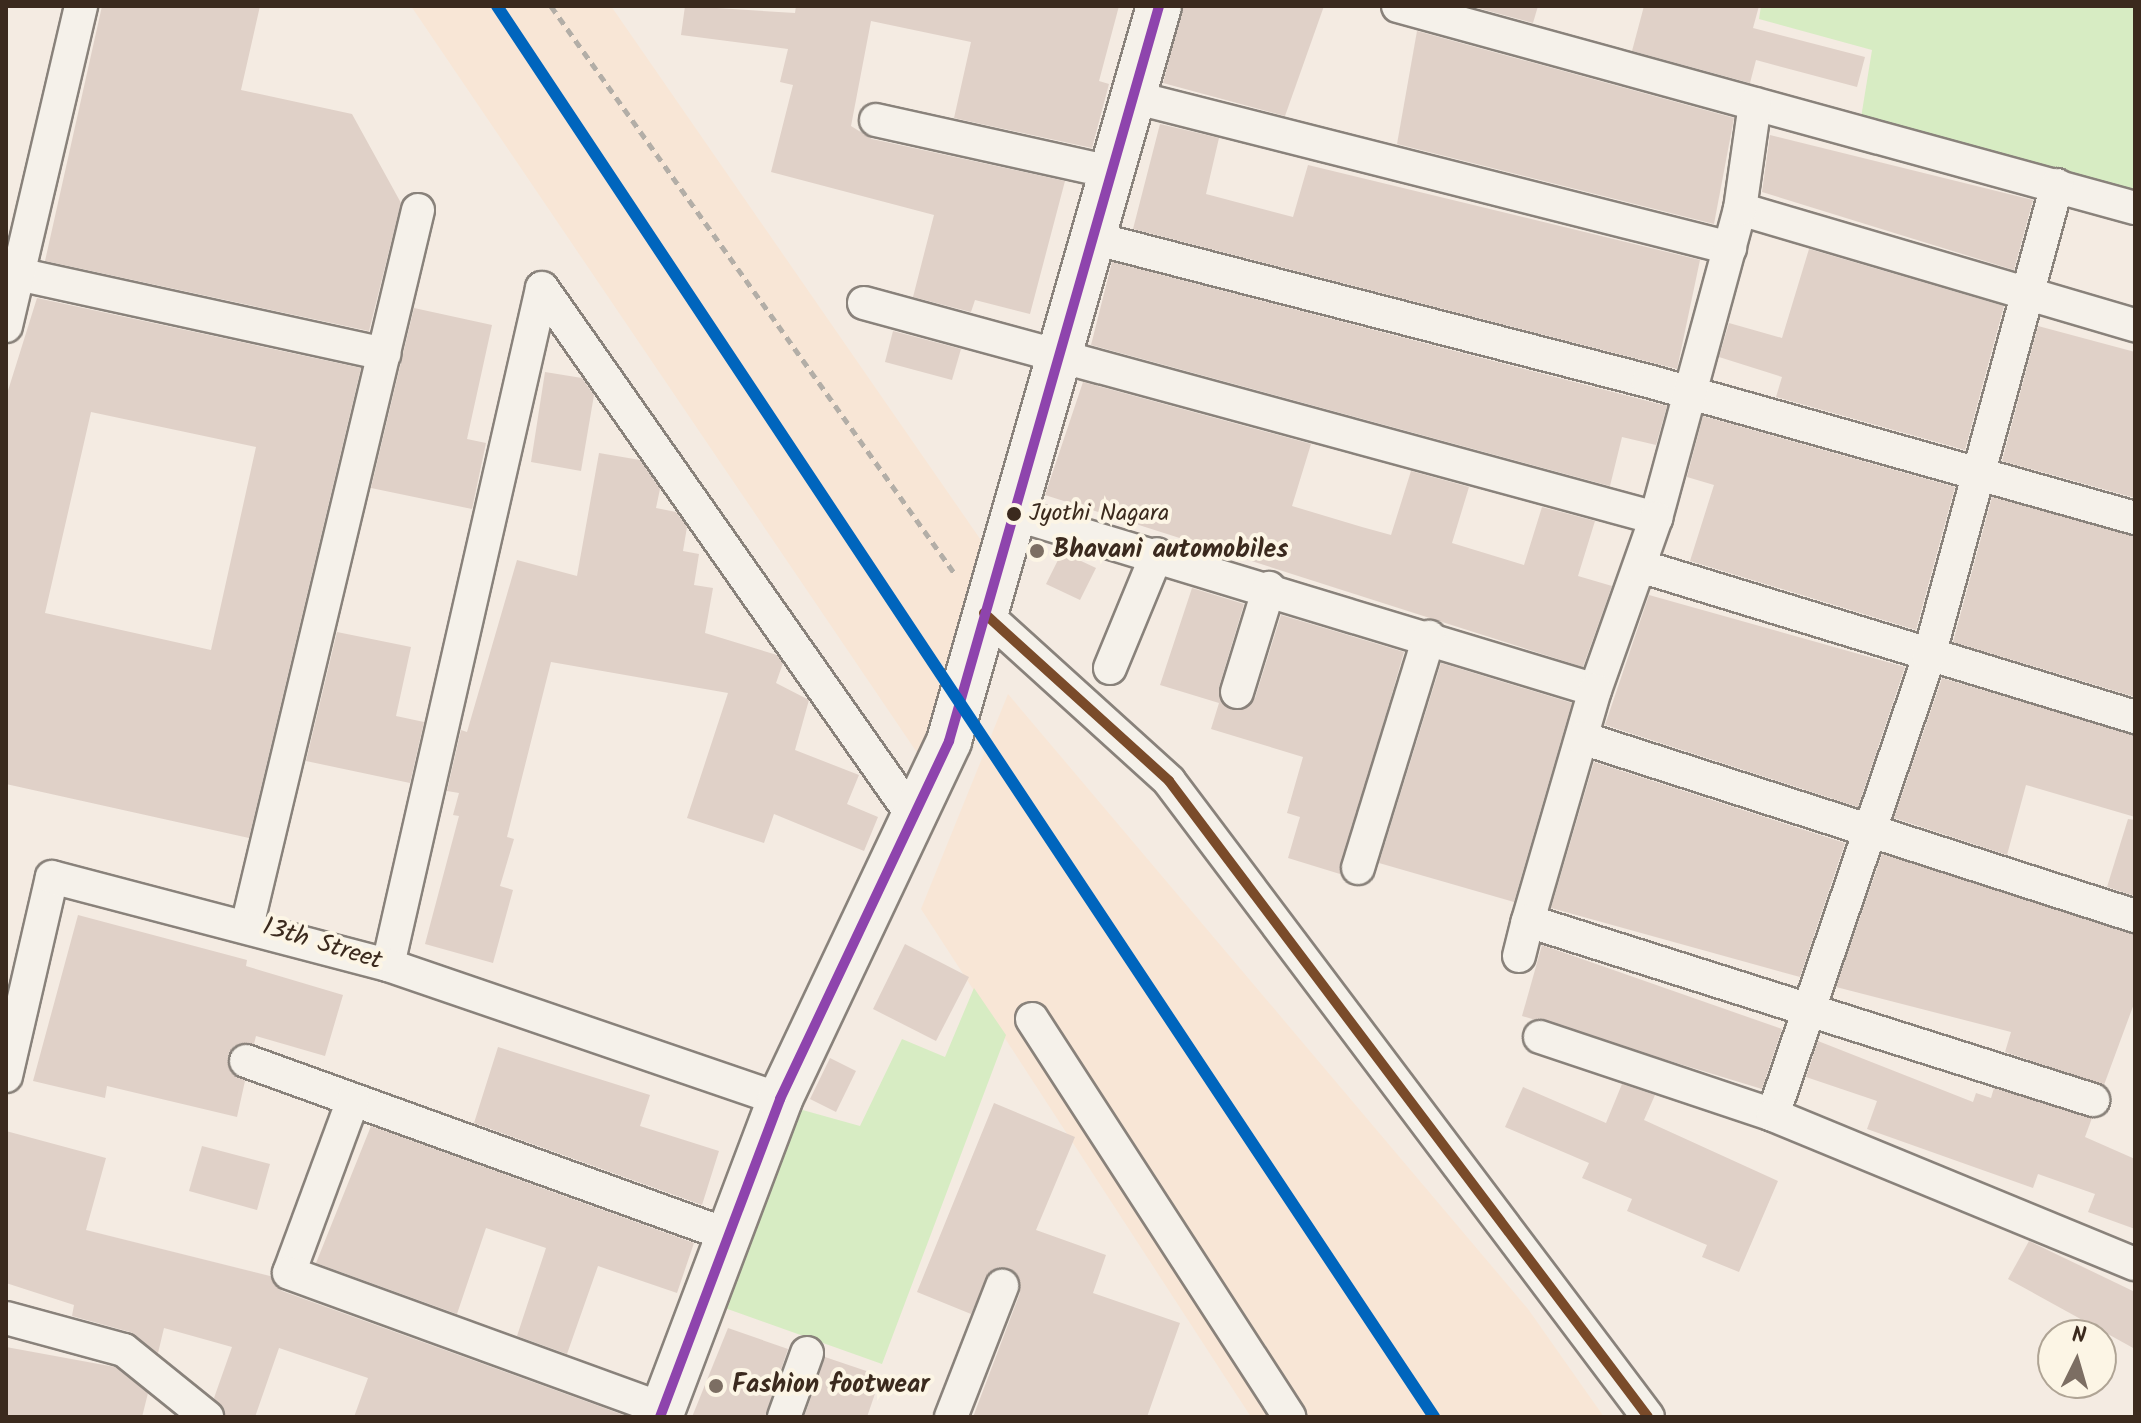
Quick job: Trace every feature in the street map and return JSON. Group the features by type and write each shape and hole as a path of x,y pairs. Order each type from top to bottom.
{"street":[{"path":"6,326 81,6"},
{"path":"353,1100 289,1273 661,1413 780,1099 949,741 1011,513 1159,6"},
{"path":"1398,6 2135,208"},
{"path":"1133,97 1730,248"},
{"path":"1519,956 1595,690 1640,566 1695,394 1740,209 1755,104"},
{"path":"876,120 1110,172"},
{"path":"1773,1115 1865,827 1929,656 1980,474 2024,295 2057,185"},
{"path":"1740,209 2024,295 2135,325"},
{"path":"248,922 418,210"},
{"path":"1093,238 1695,394 2135,518"},
{"path":"18,274 384,354"},
{"path":"388,965 542,288 913,816"},
{"path":"864,303 1056,360 1656,518"},
{"path":"1011,513 1157,554 1595,690"},
{"path":"1110,668 1157,554"},
{"path":"1640,566 2135,717"},
{"path":"1237,692 1269,588"},
{"path":"984,613 1169,781 1648,1417"},
{"path":"1358,868 1429,637"},
{"path":"1582,738 2135,916"},
{"name":"13th Street","path":"6,1076 52,877 248,922 388,965 780,1099"},
{"path":"1528,921 1808,1006 2093,1100"},
{"path":"1032,1019 1289,1417"},
{"path":"1540,1037 1773,1115 2135,1264"},
{"path":"246,1061 728,1235"},
{"path":"951,1417 1002,1286"},
{"path":"6,1318 124,1350 207,1417"},
{"path":"784,1417 807,1353"}],"path":[{"path":"551,6 698,222 984,613"}],"shaded area":[{"path":"411,6 611,6 985,546 920,757"},
{"path":"1008,694 1528,1309 1604,1417 1251,1417 921,909"}],"green space":[{"path":"1761,6 2135,6 2135,199 1859,130 1872,50 1759,19"},
{"path":"974,988 1006,1035 882,1364 722,1307 799,1109 860,1126 902,1039 945,1057"}],"building":[{"path":"102,6 260,6 241,90 352,114 401,203 369,331 45,261"},
{"path":"685,6 795,13 796,6 1119,6 1099,81 1109,84 1092,148 954,118 971,42 871,21 851,126 872,139 1065,181 1030,314 975,300 971,312 913,297 934,215 771,172 793,85 780,82 788,49 681,35"},
{"path":"1183,6 1324,6 1285,116 1163,83"},
{"path":"1470,6 1538,6 1533,23"},
{"path":"1644,6 1759,6 1753,28 1865,57 1857,87 1756,60 1750,83 1632,51"},
{"path":"1417,31 1734,118 1714,224 1397,144"},
{"path":"1160,124 1219,138 1206,194 1293,217 1308,165 1700,260 1677,369 1133,229"},
{"path":"1770,135 2033,200 2014,270 1762,192"},
{"path":"1809,249 2004,306 1965,450 1776,397 1782,377 1719,357 1729,323 1782,338"},
{"path":"1112,262 1667,406 1656,445 1622,437 1610,486 1091,345"},
{"path":"37,298 361,368 249,838 6,784 6,397","holes":["91,412 256,447 211,650 45,613"]},
{"path":"414,308 492,325 467,439 486,443 472,509 371,488"},
{"path":"2038,326 2135,352 2135,498 2002,461"},
{"path":"893,331 961,349 952,380 885,362"},
{"path":"545,372 582,378 594,395 581,471 531,462"},
{"path":"1083,382 1311,444 1292,506 1391,535 1411,471 1469,487 1452,543 1524,565 1542,507 1595,521 1578,576 1612,586 1583,667 1045,495"},
{"path":"1703,416 1955,487 1916,630 1690,561 1714,485 1687,477"},
{"path":"599,453 640,460 660,489 656,508 676,512 687,527 683,551 699,554 694,585 713,588 705,633 777,655 783,663 776,683 809,700 795,750 859,775 847,804 878,817 864,851 774,814 764,843 687,818 728,693 551,662 507,837 514,839 500,886 513,890 493,963 425,944 459,816 453,815 459,793 447,791 461,730 467,732 517,560 577,576"},
{"path":"1992,497 2135,536 2135,697 1953,642"},
{"path":"1062,552 1096,568 1080,600 1046,584"},
{"path":"1192,588 1244,604 1219,687 1232,710 1255,698 1281,615 1404,652 1340,874 1288,858 1300,817 1287,813 1303,757 1211,729 1219,703 1160,685"},
{"path":"1649,595 1905,667 1858,807 1605,725"},
{"path":"337,632 411,647 396,716 424,722 410,783 306,761"},
{"path":"1441,663 1572,703 1514,902 1379,863"},
{"path":"1942,678 2135,735 2135,817 2026,785 2007,855 1894,818"},
{"path":"1594,762 1845,843 1800,977 1551,908"},
{"path":"2128,819 2135,820 2135,896 2107,887"},
{"path":"1882,854 2135,934 2135,1001 2104,1085 2005,1052 2011,1032 1836,987"},
{"path":"78,915 247,960 246,966 343,995 325,1056 256,1036 254,1044 234,1046 228,1065 245,1081 237,1117 107,1086 105,1098 33,1081"},
{"path":"905,944 969,977 936,1041 873,1009"},
{"path":"1542,945 1782,1029 1762,1089 1522,1016"},
{"path":"1818,1041 1973,1102 1976,1093 1991,1098 1994,1088 2092,1118 2085,1137 2135,1159 2135,1229 2088,1212 2095,1194 2038,1174 2033,1188 1867,1129 1877,1101 1806,1077"},
{"path":"498,1047 650,1095 640,1126 719,1151 702,1205 474,1123"},
{"path":"830,1058 856,1071 836,1112 810,1099"},
{"path":"1622,1084 1655,1095 1644,1120 1778,1181 1739,1272 1702,1257 1707,1245 1627,1211 1632,1199 1582,1178 1589,1163 1505,1127 1523,1087 1606,1123"},
{"path":"994,1103 1075,1137 1036,1230 1106,1255 1093,1293 1180,1323 1147,1417 973,1417 1020,1293 1017,1275 1008,1268 990,1272 971,1314 917,1292"},
{"path":"371,1126 694,1243 677,1293 598,1266 567,1354 517,1336 546,1248 486,1228 457,1314 316,1263"},
{"path":"6,1131 106,1158 86,1230 270,1276 282,1291 629,1417 354,1417 368,1378 279,1348 255,1417 226,1417 214,1398 232,1347 164,1328 158,1353 130,1332 72,1316 74,1305 6,1283"},
{"path":"202,1146 270,1164 257,1210 189,1191"},
{"path":"2029,1241 2135,1292 2135,1349 2117,1339 2117,1319 2081,1319 2008,1279"},
{"path":"728,1328 788,1349 765,1417 692,1417"},
{"path":"6,1347 115,1367 148,1393 142,1417 6,1417"},
{"path":"825,1357 881,1376 867,1417 804,1417"}],"railway":[{"path":"497,6 1434,1417"}],"transit line":[{"path":"497,6 1434,1417"},
{"path":"660,1417 780,1099 949,741 1159,6"},
{"path":"984,613 1169,781 1648,1417"}],"place":[{"name":"Jyothi Nagara","path":"1014,514"},
{"name":"Bhavani automobiles","path":"1037,551"},
{"name":"Fashion footwear","path":"716,1386"}]}
